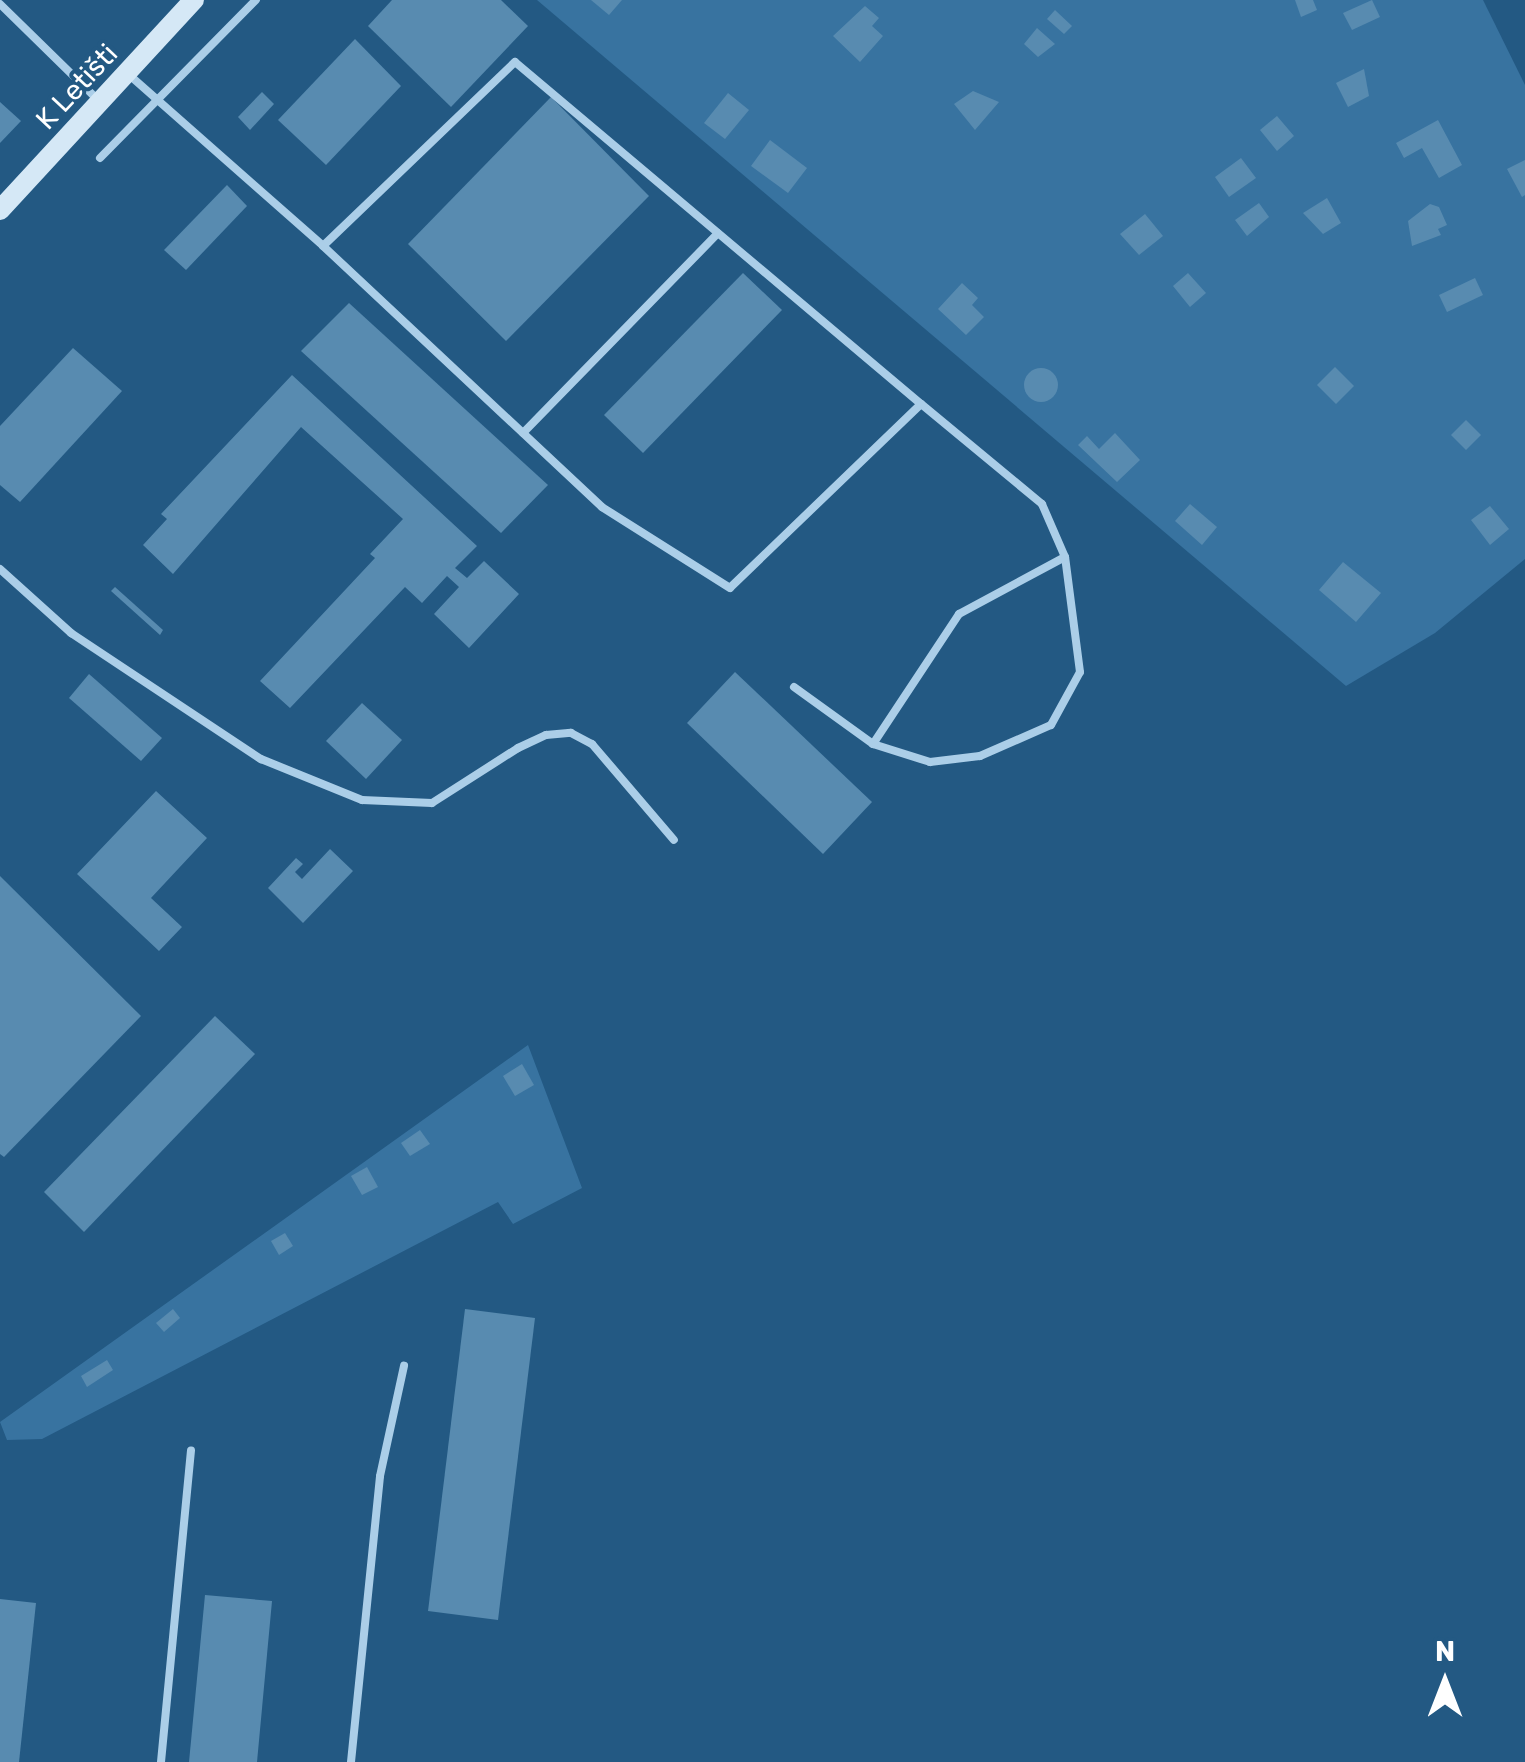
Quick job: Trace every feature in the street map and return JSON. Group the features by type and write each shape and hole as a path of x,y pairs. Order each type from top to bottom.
{"main road":[{"name":"K Letišti","path":"0,210 194,0"}],"lane":[{"path":"100,158 256,0"},
{"path":"0,4 100,102"},
{"path":"323,246 516,62 1042,504 1066,558 1080,672 1050,725 980,756 930,762 873,744 794,686"},
{"path":"127,74 323,246 602,507 730,588 921,404"},
{"path":"523,433 718,233"},
{"path":"873,744 959,614 1066,558"},
{"path":"0,569 71,633 261,760 362,800 432,803 518,748 546,735 571,734 592,744 674,840"},
{"path":"351,1762 377,1494 404,1366"},
{"path":"161,1762 192,1450"}],"shaded area":[{"path":"537,0 1483,0 1525,85 1525,559 1435,633 1346,686"},
{"path":"528,1045 582,1188 513,1224 498,1202 42,1439 7,1440 0,1422"}],"building":[{"path":"392,0 501,0 528,26 451,107 368,26"},
{"path":"591,0 622,0 609,15"},
{"path":"1295,0 1313,0 1317,10 1301,17"},
{"path":"1372,0 1380,17 1352,30 1343,13"},
{"path":"865,6 879,18 872,26 883,36 860,62 833,36"},
{"path":"1055,10 1072,26 1064,34 1047,19"},
{"path":"1037,28 1055,44 1038,57 1024,44"},
{"path":"355,39 401,86 326,165 278,120"},
{"path":"1364,69 1369,96 1348,107 1336,83"},
{"path":"973,91 999,102 975,130 954,104"},
{"path":"262,92 274,104 250,130 238,117"},
{"path":"728,93 749,110 725,139 704,123"},
{"path":"551,97 649,196 506,341 408,244"},
{"path":"0,102 21,121 0,143"},
{"path":"1277,116 1294,136 1277,151 1260,130"},
{"path":"1438,120 1462,165 1439,178 1422,148 1404,158 1396,143"},
{"path":"770,140 807,168 788,193 751,166"},
{"path":"1241,158 1256,178 1229,197 1215,177"},
{"path":"1525,160 1525,195 1522,197 1507,169"},
{"path":"227,185 247,206 186,270 164,250"},
{"path":"1327,198 1341,223 1323,234 1303,213"},
{"path":"1259,203 1269,217 1247,236 1235,220"},
{"path":"1430,204 1439,207 1447,225 1438,229 1441,235 1412,246 1408,221"},
{"path":"1145,214 1163,236 1139,255 1120,234"},
{"path":"743,273 782,310 643,453 604,415"},
{"path":"1188,273 1206,293 1190,307 1173,286"},
{"path":"1475,278 1483,295 1447,312 1439,295"},
{"path":"962,283 978,298 972,305 984,317 966,335 938,309"},
{"path":"349,303 548,485 501,533 301,351"},
{"path":"73,348 122,391 20,502 0,485 0,426"},
{"path":"1335,367 1354,386 1336,404 1317,385"},
{"path":"1041,368 1053,373 1058,385 1053,397 1041,402 1029,397 1024,385 1029,373"},
{"path":"292,375 477,546 455,568 467,578 484,561 519,594 469,648 434,614 459,587 447,576 422,603 405,587 290,708 260,681 375,558 370,554 403,519 301,427 173,574 143,545 167,519 161,514"},
{"path":"1466,420 1481,435 1466,450 1451,435"},
{"path":"1115,433 1140,460 1117,482 1078,445 1087,436 1099,449"},
{"path":"1190,504 1217,527 1202,545 1175,521"},
{"path":"1490,506 1509,529 1490,545 1471,520"},
{"path":"1343,562 1381,593 1356,622 1319,590"},
{"path":"115,587 163,630 160,635 111,591"},
{"path":"735,672 872,802 823,854 687,723"},
{"path":"89,674 162,738 141,761 69,698"},
{"path":"362,703 402,740 366,779 326,741"},
{"path":"156,791 207,838 151,898 182,927 159,951 77,874"},
{"path":"330,849 353,871 303,923 268,888 296,858 303,864 295,872 302,879"},
{"path":"0,876 141,1016 4,1157 0,1154"},
{"path":"215,1016 255,1054 84,1232 44,1192"},
{"path":"522,1064 534,1085 515,1096 503,1076"},
{"path":"420,1130 430,1144 410,1156 401,1143"},
{"path":"367,1167 378,1187 362,1195 351,1176"},
{"path":"285,1233 293,1246 279,1255 271,1241"},
{"path":"173,1309 180,1318 164,1332 156,1323"},
{"path":"465,1309 535,1318 498,1620 428,1611"},
{"path":"107,1360 113,1370 87,1387 81,1376"},
{"path":"205,1595 272,1601 257,1762 189,1762"},
{"path":"0,1599 36,1603 19,1762 0,1762"}]}
